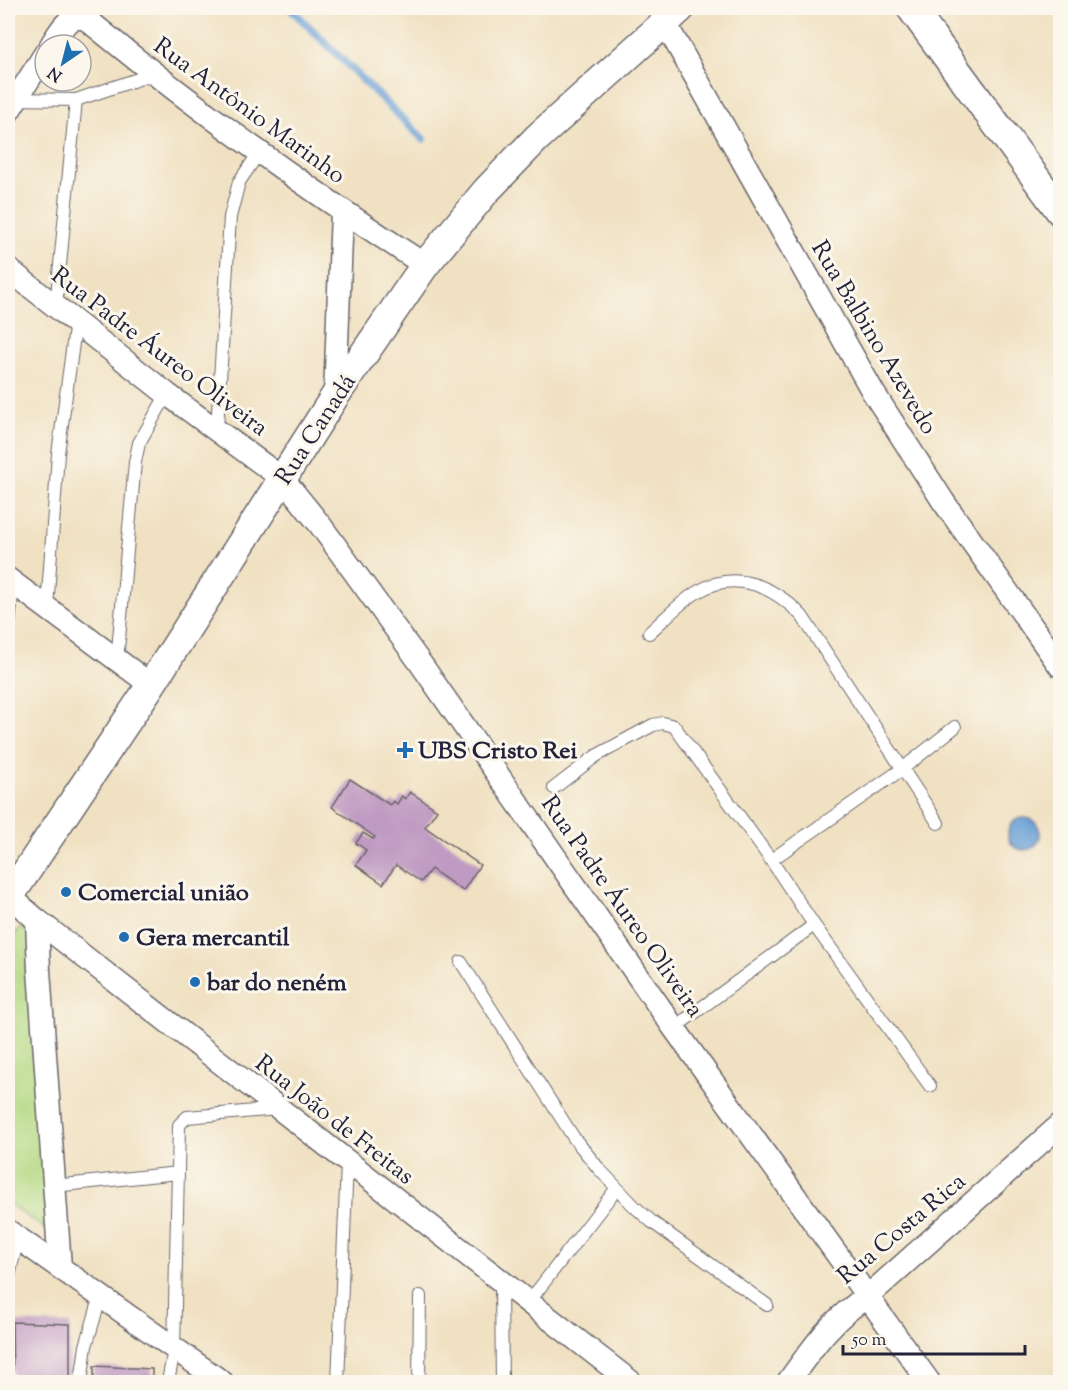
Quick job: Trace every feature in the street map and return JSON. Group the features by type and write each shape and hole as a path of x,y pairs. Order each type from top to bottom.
{"street":[{"path":"911,8 1060,211"},
{"name":"Rua Canadá","path":"8,897 151,685 335,396 425,265 486,191 537,138 672,14"},
{"name":"Rua Balbino Azevedo","path":"672,14 806,277 873,392 943,501 1060,666"},
{"name":"Rua Antônio Marinho","path":"59,33 66,22 75,17 85,18 153,74 342,212 425,265"},
{"path":"12,106 33,73"},
{"name":"Rua Antônio Marinho","path":"335,396 342,212"},
{"name":"Rua Padre Áureo Oliveira","path":"8,269 167,394 283,479 321,526 491,763 674,1028 929,1383"},
{"path":"10,581 151,685"},
{"name":"Rua João de Freitas","path":"8,897 631,1383"},
{"path":"37,920 60,1267"},
{"name":"Rua Costa Rica","path":"788,1383 819,1339 850,1307 867,1297 1060,1125"},
{"path":"13,1235 101,1295 222,1383"}],"lane":[{"path":"12,106 76,100 153,74"},
{"path":"56,306 76,100"},
{"path":"217,429 230,217 239,182 260,151"},
{"path":"47,609 58,454 76,321"},
{"path":"117,661 138,443 167,394"},
{"path":"649,633 696,592 710,584 729,580 756,584 778,595 802,616 938,824"},
{"path":"8,635 10,581"},
{"path":"554,788 585,763 615,744 653,725 671,724 771,860 814,925 930,1086"},
{"path":"771,860 902,770 955,727"},
{"path":"674,1028 814,925"},
{"path":"461,962 574,1138 599,1169 652,1222 767,1305"},
{"path":"168,1383 174,1350 179,1125 187,1117 278,1109"},
{"path":"339,1383 347,1163"},
{"path":"54,1186 178,1173"},
{"path":"528,1303 617,1188"},
{"path":"8,1280 13,1235"},
{"path":"501,1282 502,1383"},
{"path":"81,1383 86,1346 101,1295"},
{"path":"419,1383 420,1296"}],"green space":[{"path":"21,927 32,932 48,1231 8,1203 8,941"}],"water":[{"path":"1024,818 1035,823 1040,834 1035,845 1024,850 1013,845 1008,834 1013,823"}],"building":[{"path":"350,779 390,805 393,801 397,804 402,796 405,799 410,792 437,810 425,827 480,865 463,891 431,869 421,882 396,865 383,884 356,865 366,850 356,843 363,833 373,839 375,837 332,807"},
{"path":"12,1322 70,1324 70,1382 13,1382"},
{"path":"94,1366 152,1369 152,1382 94,1382"}],"waterway":[{"path":"290,8 423,139"}],"place":[{"name":"UBS Cristo Rei","path":"405,750"},
{"name":"Comercial união","path":"66,892"},
{"name":"Gera mercantil","path":"124,937"},
{"name":"bar do neném","path":"195,982"}]}
